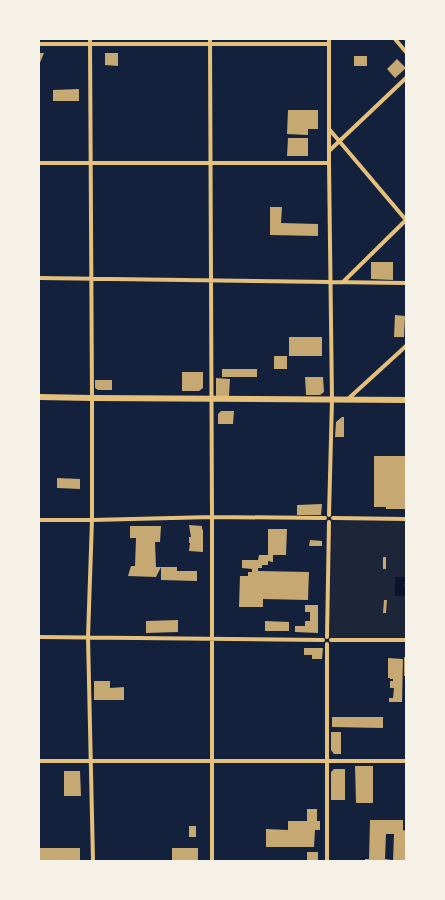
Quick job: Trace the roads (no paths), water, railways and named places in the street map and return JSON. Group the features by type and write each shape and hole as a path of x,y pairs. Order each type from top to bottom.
{"main road":[{"path":"39,396 92,398 406,400"}],"street":[{"path":"395,39 406,52"},
{"path":"90,41 92,520 88,637 92,861"},
{"path":"39,44 90,41 329,41 332,400 326,521 329,522 330,643 327,644 328,861"},
{"path":"210,41 212,861"},
{"path":"329,152 406,78"},
{"path":"329,129 406,220 343,282"},
{"path":"39,163 329,163"},
{"path":"39,278 406,283"},
{"path":"348,399 406,346"},
{"path":"39,520 327,516 333,518 406,519"},
{"path":"329,522 332,521 333,518"},
{"path":"39,637 323,640 325,637 406,640"},
{"path":"323,640 324,643 327,644"},
{"path":"39,761 406,761"}]}
